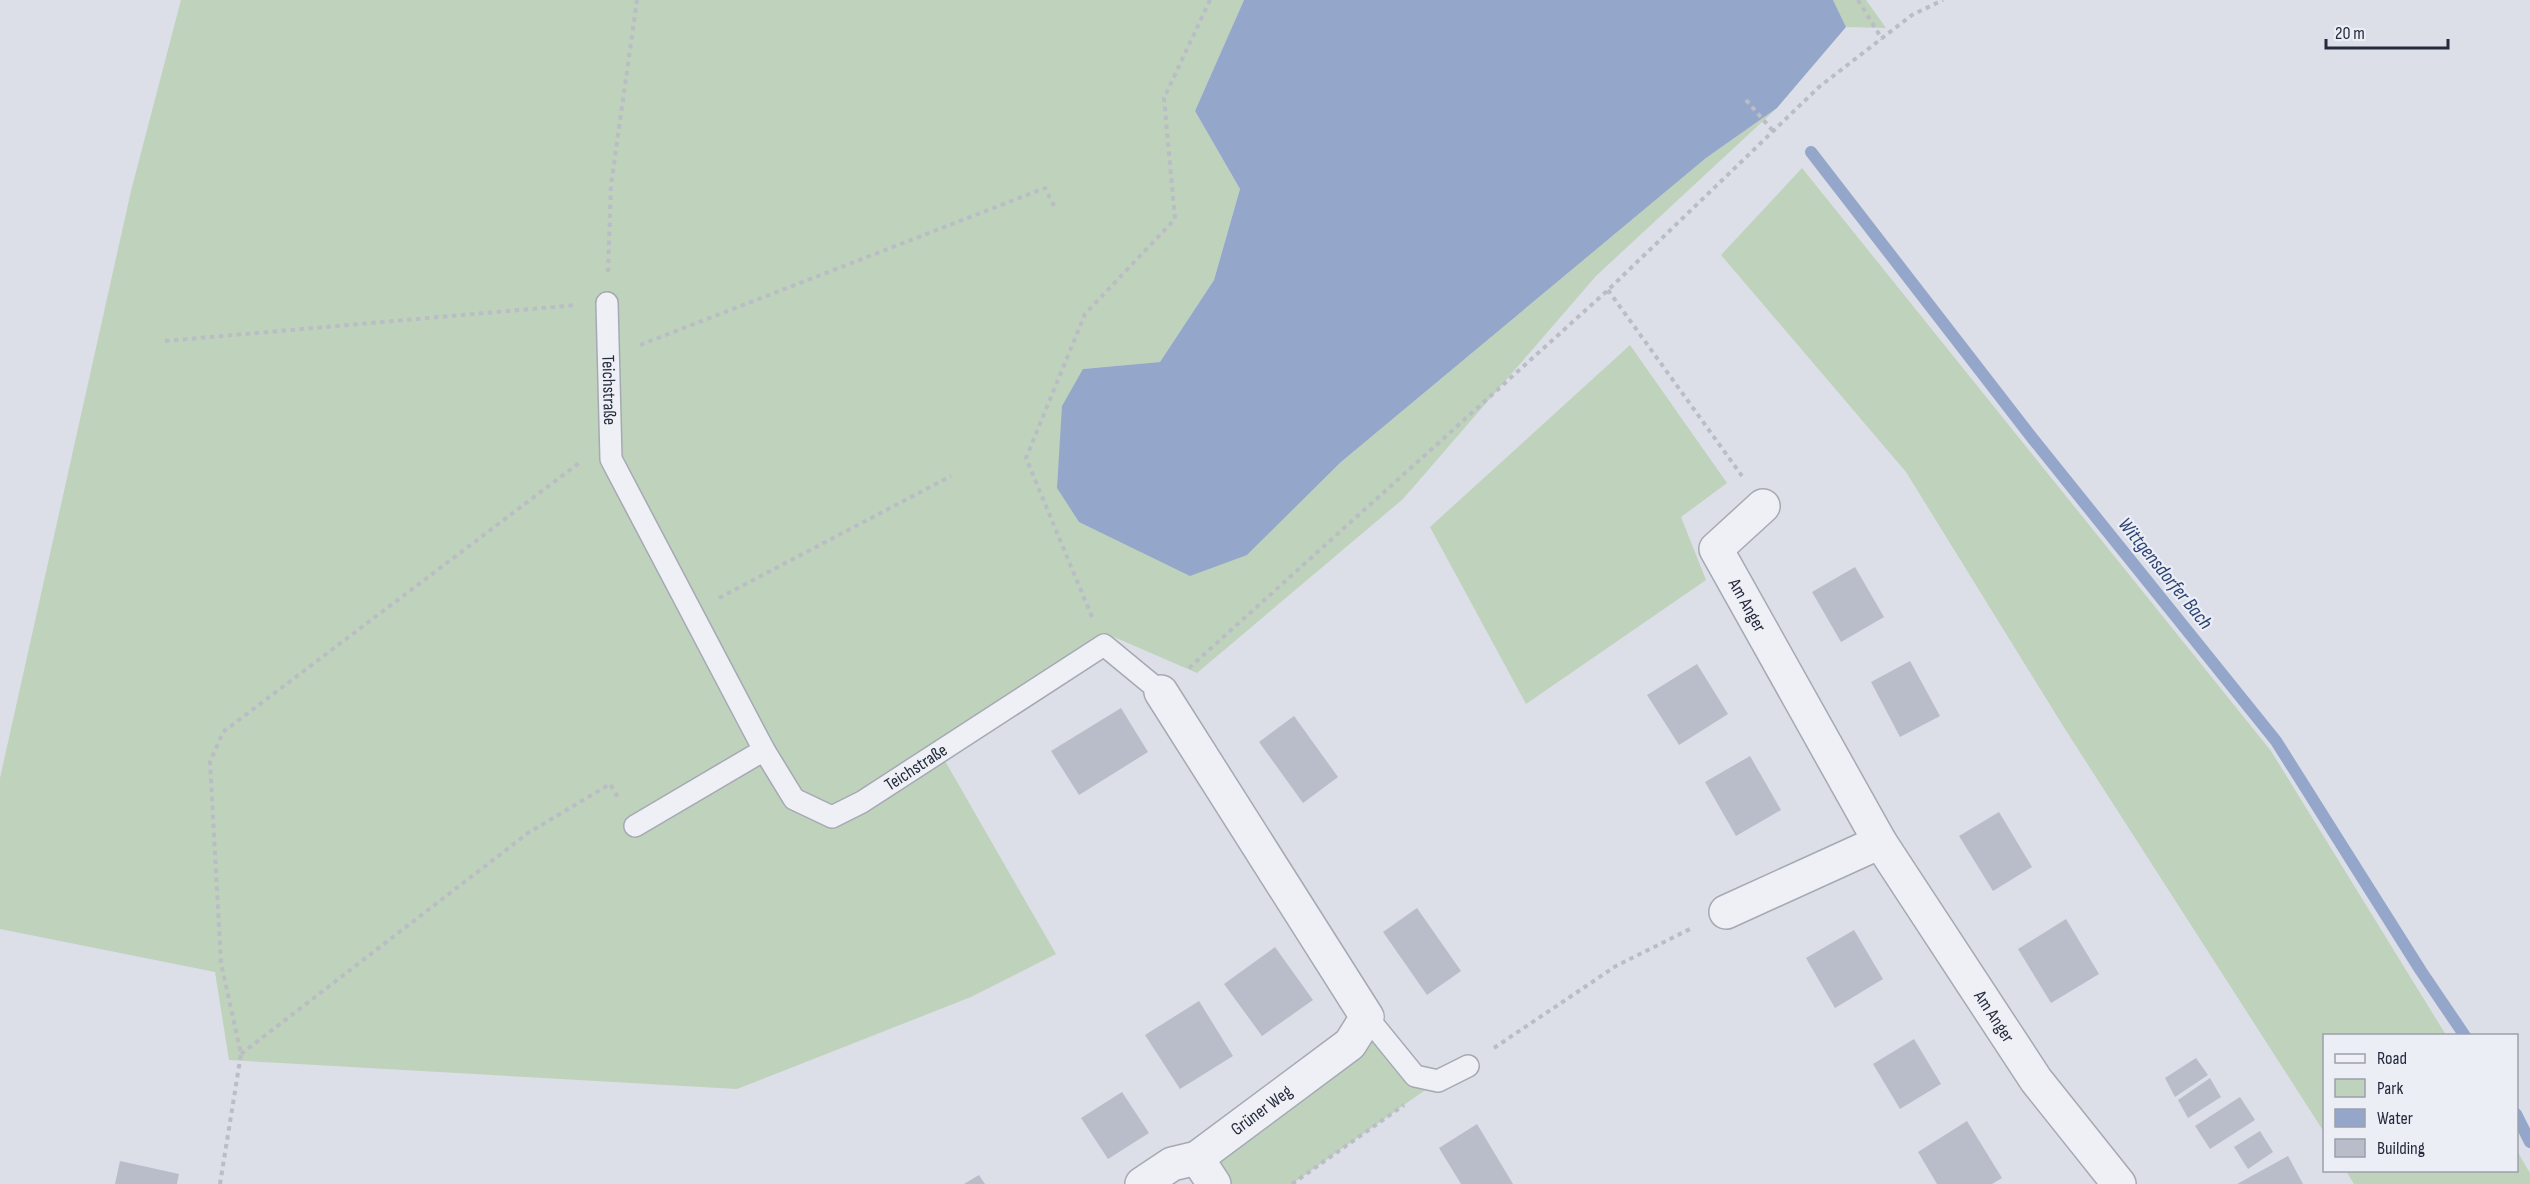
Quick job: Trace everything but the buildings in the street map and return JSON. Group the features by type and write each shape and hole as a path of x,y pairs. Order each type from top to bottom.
{"street":[{"name":"Am Anger","path":"1763,506 1716,549 1880,842 2036,1080 2119,1184"},
{"path":"1161,693 1367,1017"},
{"path":"1726,912 1880,842"},
{"name":"Grüner Weg","path":"1142,1184 1172,1164 1205,1171 1350,1044 1367,1017"}],"lane":[{"name":"Teichstraße","path":"607,303 611,459 764,750 794,799 832,817 862,802 1104,645"},
{"path":"1104,645 1161,693"},
{"path":"634,826 764,750"},
{"path":"1367,1017 1414,1076 1438,1081 1468,1066"}],"path":[{"path":"165,341 607,303 611,184 637,0"},
{"path":"1104,645 1026,458 1085,314 1175,219 1164,98 1210,0"},
{"path":"1858,0 1882,39"},
{"path":"1161,693 1608,290 1819,87 1912,15 1943,0"},
{"path":"1746,100 1773,131"},
{"path":"609,357 1045,188 1054,206"},
{"path":"1608,290 1763,506"},
{"path":"220,1184 241,1054 221,963 210,762 223,732 611,439"},
{"path":"692,612 951,476"},
{"path":"241,1054 528,833 610,784 634,826"},
{"path":"1468,1066 1616,966 1726,912"},
{"path":"1292,1184 1438,1081"}],"green space":[{"path":"181,0 1244,0 1195,111 1240,189 1214,280 1160,362 1083,369 1247,555 1341,462 1706,158 1777,108 1596,276 1403,499 1197,673 1107,634 941,754 1056,954 971,997 737,1089 229,1060 215,972 0,929 0,778 131,191"},
{"path":"1833,0 1866,0 1886,28 1846,27"},
{"path":"1802,168 2271,751 2445,1034 2323,1034 2323,1130 2065,729 1906,472 1721,255"},
{"path":"1630,345 1727,483 1681,517 1706,580 1526,704 1430,527"},
{"path":"1367,1017 1415,1076 1438,1081 1292,1184 1214,1184 1197,1158"},
{"path":"2518,1153 2530,1173 2530,1184 2354,1184 2347,1172 2518,1172"}],"water":[{"path":"1244,0 1833,0 1846,27 1777,108 1706,158 1341,462 1247,555 1190,576 1079,522 1057,488 1062,406 1083,369 1160,362 1214,280 1240,189 1195,111"}],"waterway":[{"name":"Wittgensdorfer Bach","path":"1811,152 2033,439 2276,741 2421,971 2464,1034"},
{"name":"Wittgensdorfer Bach","path":"2518,1118 2530,1142"}]}
